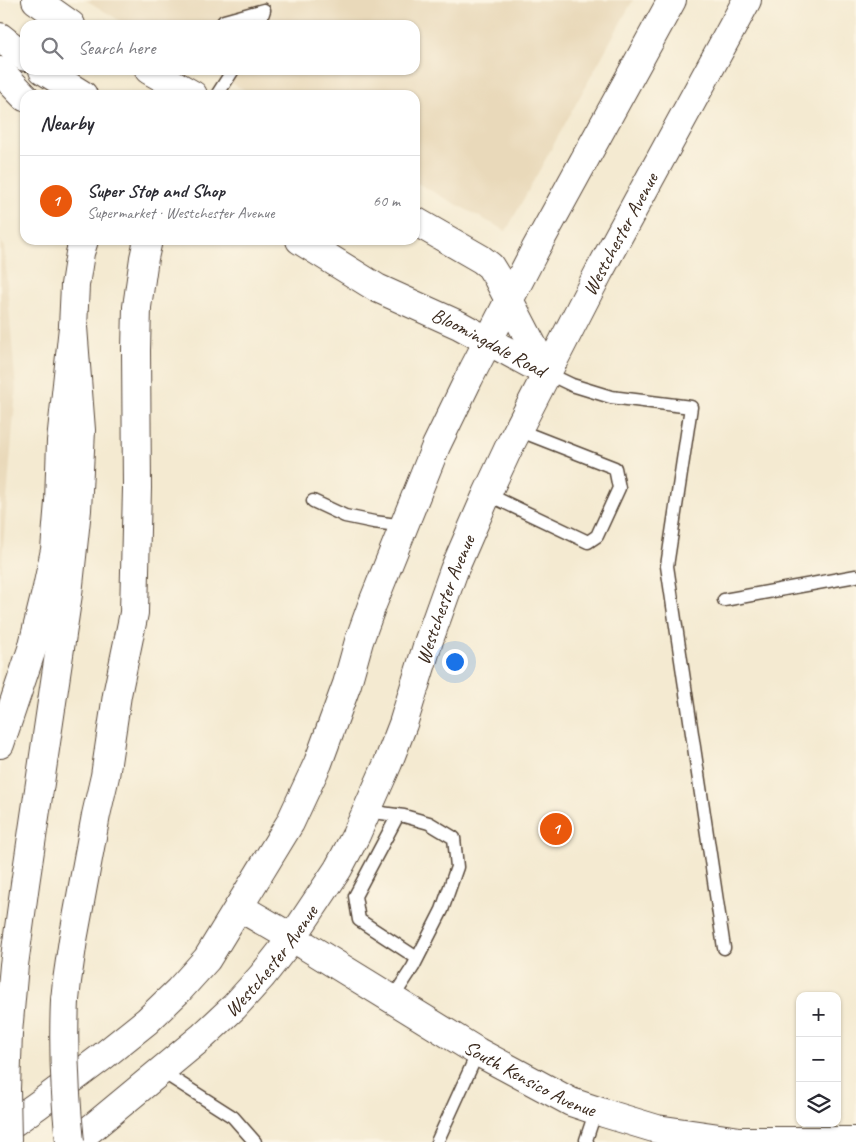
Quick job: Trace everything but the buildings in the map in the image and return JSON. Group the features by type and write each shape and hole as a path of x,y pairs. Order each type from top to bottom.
{"main road":[{"path":"36,0 64,20"},
{"path":"0,1132 102,1057 179,990 207,959 290,823 318,763 347,684 359,641 372,605 436,446 535,250 672,0"},
{"name":"Westchester Avenue","path":"75,1142 203,1036 234,1007 292,938 339,867 356,835 388,763 403,724 429,640 454,570 487,494 599,272 747,0"},
{"path":"0,37 20,53"},
{"path":"0,71 20,93"},
{"path":"52,75 75,90"},
{"path":"157,75 178,88"},
{"name":"Bloomingdale Road","path":"420,224 490,266 547,373"},
{"path":"0,744 32,649 54,550 59,502 61,441 73,327 75,285 81,245"},
{"name":"Bloomingdale Road","path":"308,245 377,288 459,325 547,373"},
{"path":"70,1142 65,1083 64,1022 67,982 96,815 105,776 117,695 134,613 137,488 137,306 146,249"},
{"path":"7,1142 8,1033 14,965 23,893 64,624 77,510 81,430 73,327"},
{"name":"South Kensico Avenue","path":"239,907 478,1052 571,1102 657,1129 740,1141 856,1141"}],"lane":[{"path":"228,20 264,10 261,20"},
{"path":"220,90 231,75"},
{"path":"547,373 572,385 611,397 691,407 667,566 724,948"},
{"path":"487,494 588,542 597,536 601,529 619,488 615,468 518,430"},
{"path":"313,501 345,516 405,526"},
{"path":"724,600 856,576"},
{"path":"366,811 398,815 429,823 454,838 457,867 442,910 418,958 392,999"},
{"path":"398,815 355,896 359,920 418,958"},
{"path":"339,867 362,882"},
{"path":"437,1142 478,1052"},
{"path":"161,1071 233,1117 255,1142"},
{"path":"587,1142 586,1140 596,1110"}],"shaded area":[{"path":"86,0 633,0 506,231 420,185 420,90 245,90 216,75 420,75 420,20 119,20"},
{"path":"0,239 4,247 16,390 0,583"}],"place":[{"name":"Super Stop and Shop","path":"556,829"}]}
